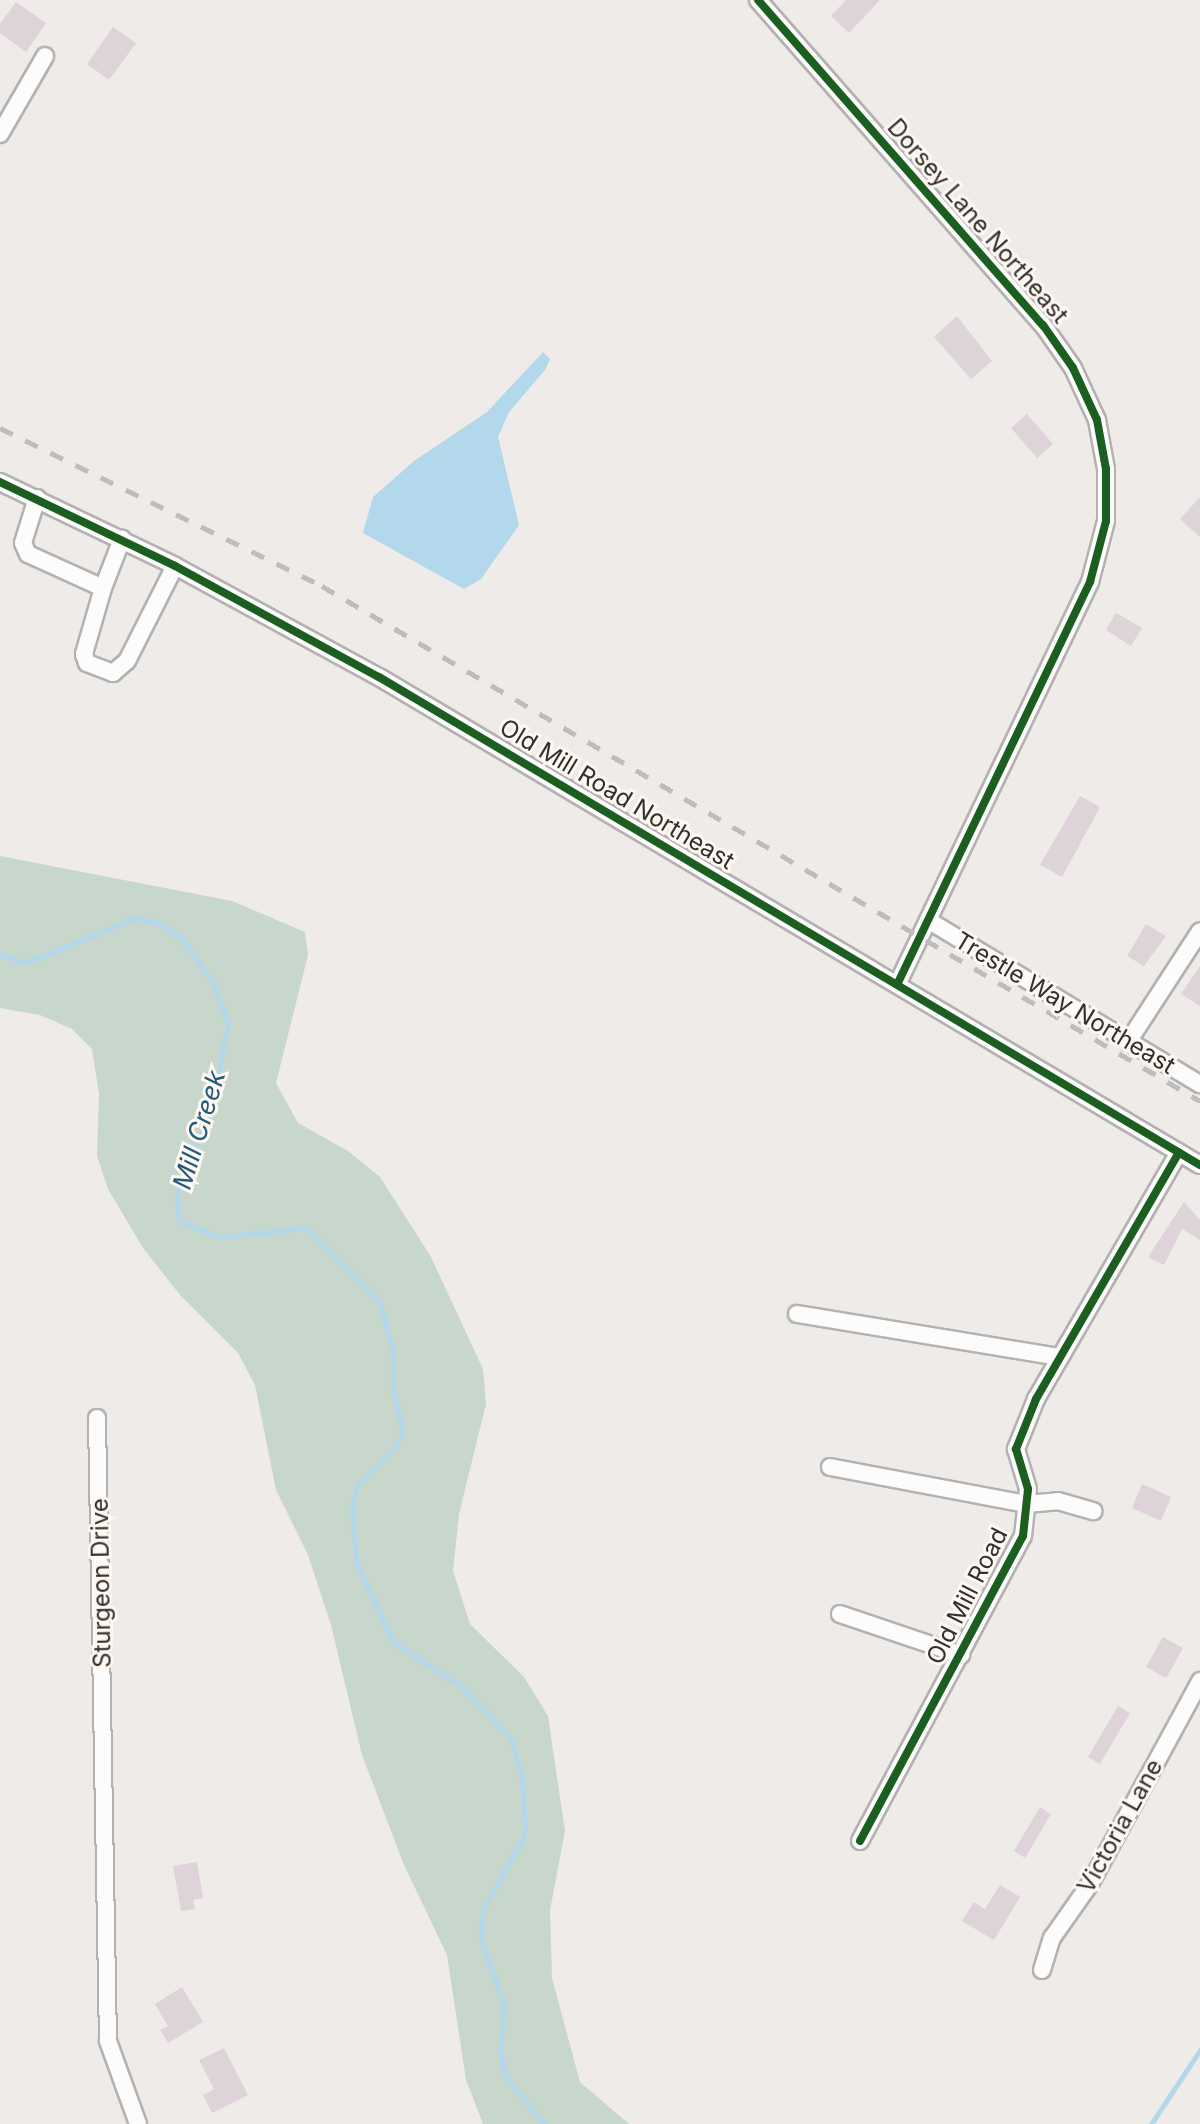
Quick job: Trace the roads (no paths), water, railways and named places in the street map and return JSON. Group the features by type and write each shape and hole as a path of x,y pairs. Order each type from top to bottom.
{"street":[{"name":"Dorsey Lane Northeast","path":"758,0 1043,325 1073,368 1097,420 1106,469 1106,521 1090,582 931,922 898,982"},
{"path":"0,134 45,56"},
{"name":"Old Mill Road Northeast","path":"0,482 175,566 379,677 898,982 1200,1165"},
{"path":"37,498 23,548 103,588"},
{"path":"122,539 103,588 84,654 87,663 113,673 127,661 175,566"},
{"name":"Trestle Way Northeast","path":"931,922 1200,1084"},
{"path":"1128,1042 1200,931"},
{"name":"Old Mill Road","path":"860,1841 1023,1536 1028,1489 1016,1449 1060,1357 1179,1152"},
{"path":"797,1314 1060,1357"},
{"name":"Sturgeon Drive","path":"97,1418 108,2041 138,2124"},
{"path":"830,1467 1026,1504 1058,1501 1094,1511"},
{"path":"840,1614 961,1655"},
{"name":"Victoria Lane","path":"1042,1970 1052,1938 1090,1884 1200,1681"}],"water":[{"path":"543,352 550,359 545,370 509,412 498,437 519,525 481,579 464,589 363,533 373,497 414,461 487,412"}],"waterway":[{"name":"Mill Creek","path":"0,954 21,962 35,959 135,918 159,923 181,938 213,982 228,1023 212,1108 177,1193 179,1221 219,1237 305,1228 380,1302 393,1351 393,1391 403,1431 395,1447 357,1485 352,1507 356,1562 393,1642 462,1687 511,1739 522,1778 525,1826 522,1840 483,1909 481,1940 504,2005 500,2050 505,2075 544,2124"},
{"path":"1151,2124 1200,2050"}],"railway":[{"path":"0,428 322,586 1200,1101"}]}
